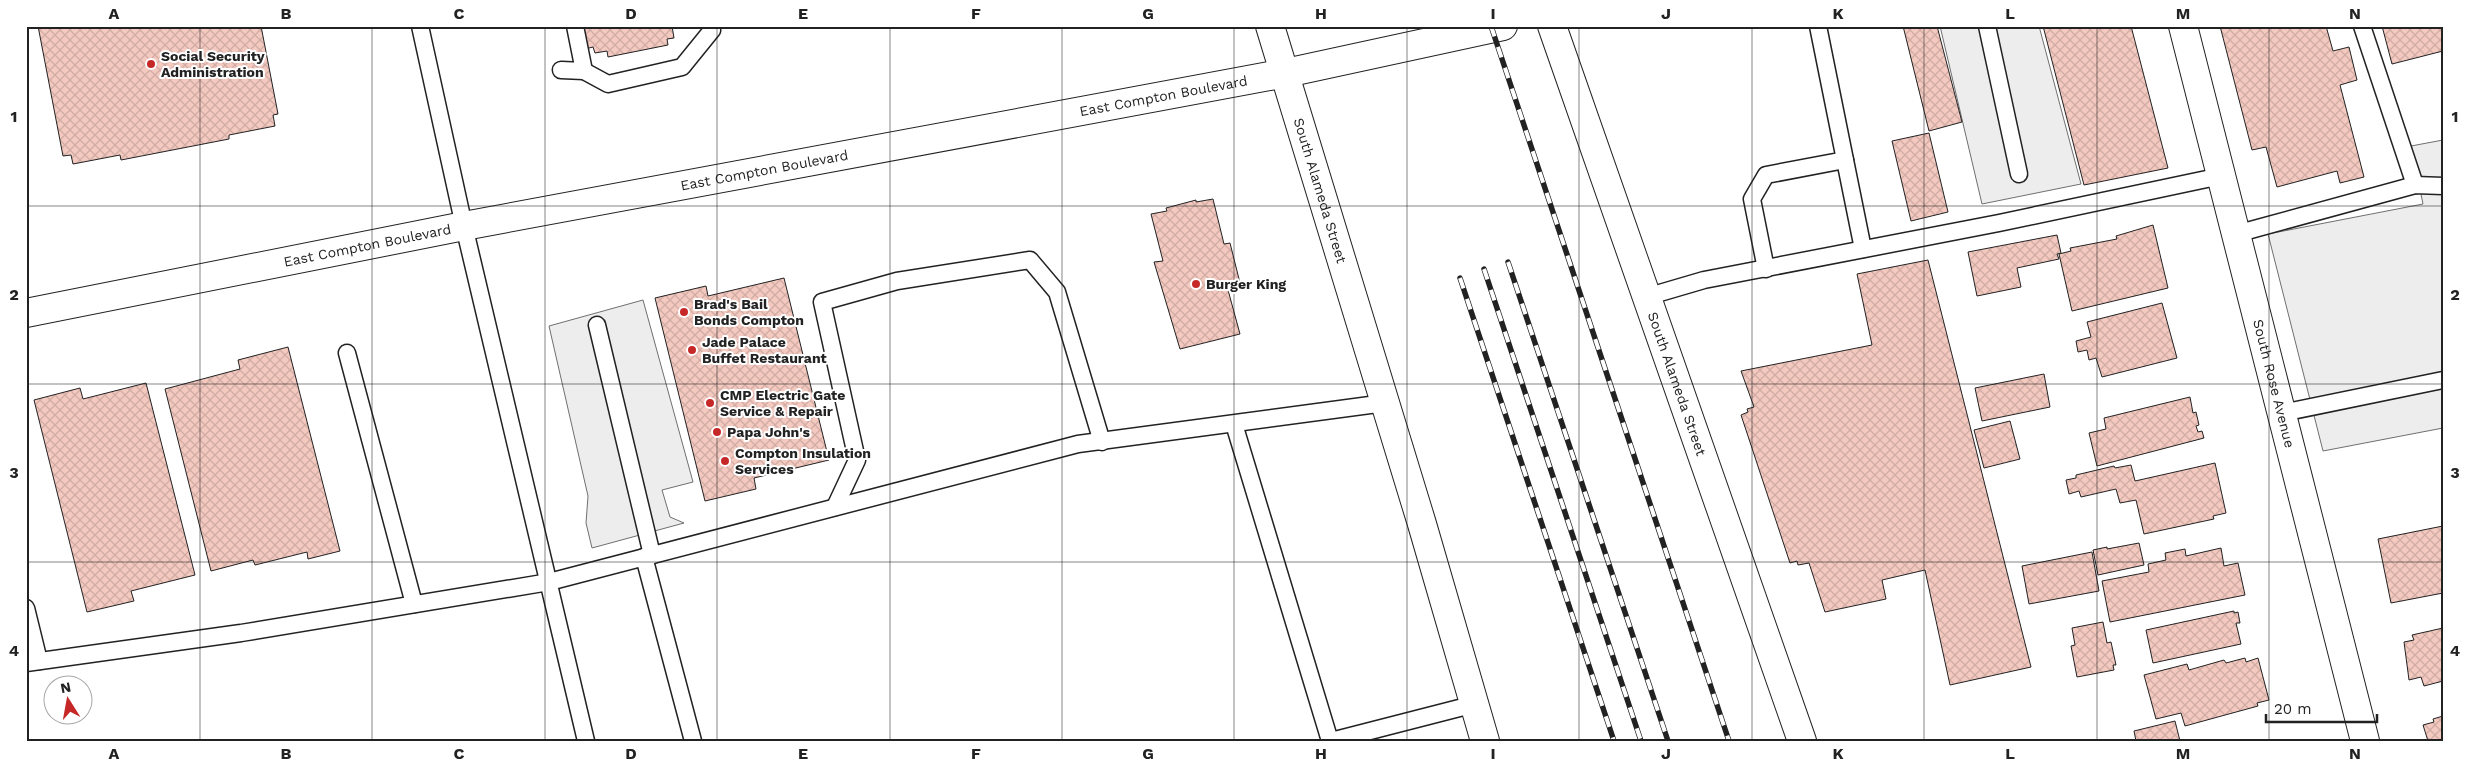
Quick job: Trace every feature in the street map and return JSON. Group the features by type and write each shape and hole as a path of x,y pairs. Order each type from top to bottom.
{"main road":[{"name":"South Alameda Street","path":"1270,26 1286,73 1485,741"},
{"name":"East Compton Boulevard","path":"26,313 464,226 1286,73 1502,26"},
{"name":"South Alameda Street","path":"1552,26 1802,741"},
{"name":"South Rose Avenue","path":"2183,26 2365,741"}],"lane":[{"path":"420,26 464,226 586,741"},
{"path":"575,26 584,71"},
{"path":"1818,26 1864,250"},
{"path":"1986,26 2019,174"},
{"path":"2362,26 2415,185"},
{"path":"561,70 584,71 608,84 682,67 711,28"},
{"path":"1766,268 1752,199 1766,175 1845,160"},
{"path":"1646,297 1704,280 1864,250 2221,176"},
{"path":"2236,234 2415,185 2443,186"},
{"path":"835,508 857,460 822,302 897,281 1030,260 1056,292 1102,442"},
{"path":"597,325 648,556 693,741"},
{"path":"348,354 414,604"},
{"path":"2282,413 2443,380"},
{"path":"26,608 32,662 241,632 549,582 1078,444 1385,403"},
{"path":"1234,424 1330,741 1475,704"}],"shaded area":[{"path":"1940,26 2039,26 2081,184 1982,204"},
{"path":"2443,140 2443,428 2323,451 2268,234 2423,204 2411,146"},
{"path":"643,300 693,482 662,490 670,517 684,523 592,548 586,523 588,496 549,326"}],"building":[{"path":"38,26 261,26 278,114 273,115 275,126 229,135 229,139 121,160 120,155 73,164 71,155 63,156"},
{"path":"581,26 672,26 674,38 667,39 668,45 608,57 607,51 595,53 593,47 585,49"},
{"path":"1903,26 1937,26 1962,122 1929,131"},
{"path":"2043,26 2131,26 2168,168 2084,185"},
{"path":"2220,26 2326,26 2333,51 2349,47 2357,80 2340,85 2364,177 2340,183 2337,171 2277,187 2266,147 2252,150"},
{"path":"2382,26 2443,26 2443,51 2392,64"},
{"path":"1929,133 1948,212 1911,221 1892,141"},
{"path":"1213,199 1224,244 1230,243 1241,287 1228,290 1240,334 1180,349 1154,262 1163,261 1151,214 1167,211 1166,208 1196,200 1196,202"},
{"path":"2153,225 2168,288 2072,311 2059,254 2071,251 2070,248 2117,239 2116,236"},
{"path":"2057,235 2061,253 2057,254 2059,259 2017,268 2021,287 1977,296 1968,252"},
{"path":"1928,260 2031,667 1950,685 1925,570 1882,580 1886,599 1825,612 1809,563 1798,565 1797,561 1790,563 1741,415 1748,412 1747,409 1754,407 1741,371 1872,345 1857,274"},
{"path":"784,278 829,460 754,478 756,489 705,501 655,298 706,286 708,296"},
{"path":"2162,303 2177,358 2102,377 2096,358 2089,360 2087,350 2078,352 2076,341 2091,337 2087,322"},
{"path":"288,347 340,551 308,559 307,552 255,565 253,560 211,571 165,389 240,369 238,360"},
{"path":"2044,374 2050,407 1982,421 1975,388"},
{"path":"146,383 195,575 131,591 134,601 87,612 34,400 80,388 83,399"},
{"path":"2190,397 2193,413 2196,412 2199,425 2196,426 2198,432 2202,431 2204,438 2097,466 2089,433 2106,429 2104,418"},
{"path":"2010,421 2020,459 1984,468 1974,430"},
{"path":"2215,463 2226,513 2213,516 2214,519 2144,534 2136,500 2120,503 2116,489 2081,497 2079,491 2069,494 2066,480 2076,478 2076,475 2114,466 2115,468 2131,465 2135,481"},
{"path":"2443,526 2443,593 2391,603 2378,539"},
{"path":"2139,543 2144,565 2098,575 2093,550"},
{"path":"2221,548 2224,566 2238,563 2245,595 2110,622 2102,581 2149,572 2148,564 2166,560 2165,553 2185,549 2186,556"},
{"path":"2092,552 2099,591 2029,604 2022,566"},
{"path":"2234,611 2234,613 2238,612 2240,623 2236,623 2241,644 2153,663 2146,630"},
{"path":"2103,622 2107,643 2111,642 2116,665 2113,665 2114,670 2077,677 2071,646 2075,645 2072,628"},
{"path":"2443,628 2443,681 2424,686 2421,677 2409,680 2404,642 2414,640 2412,635"},
{"path":"2245,658 2246,662 2258,658 2269,700 2257,703 2258,706 2185,726 2181,713 2156,719 2144,675 2187,664 2189,670 2224,660 2226,663"},
{"path":"2443,716 2443,741 2428,741 2423,725 2434,722 2433,719"},
{"path":"2175,721 2180,741 2136,741 2134,731"}],"railway":[{"path":"1491,26 1729,741"},
{"path":"1508,262 1668,741"},
{"path":"1484,269 1641,741"},
{"path":"1460,278 1614,741"}],"place":[{"name":"Social Security Administration","path":"151,64"},
{"name":"Burger King","path":"1196,284"},
{"name":"Brad's Bail Bonds Compton","path":"684,312"},
{"name":"Jade Palace Buffet Restaurant","path":"692,350"},
{"name":"CMP Electric Gate Service & Repair","path":"710,403"},
{"name":"Papa John's","path":"717,432"},
{"name":"Compton Insulation Services","path":"725,461"}]}
